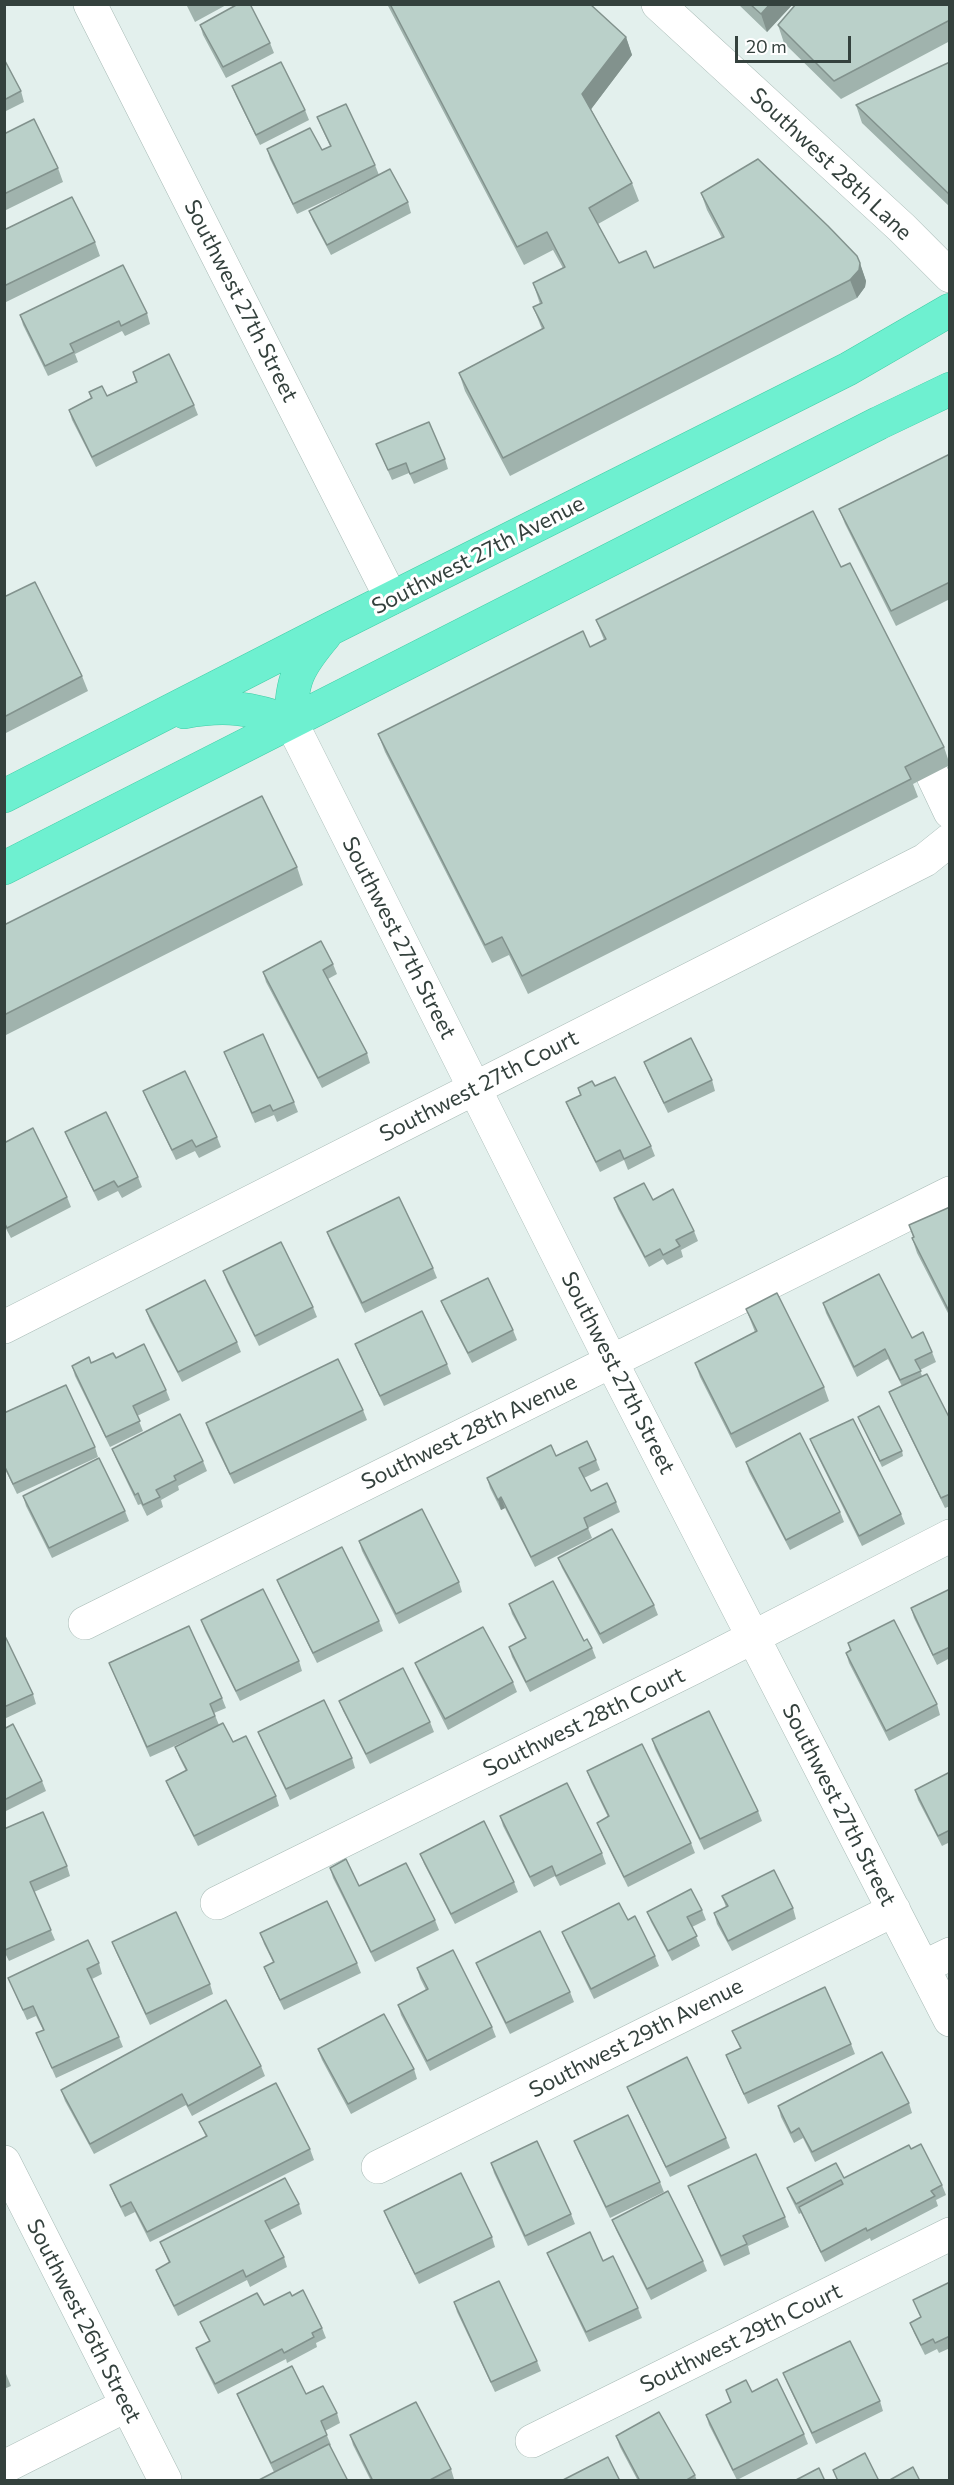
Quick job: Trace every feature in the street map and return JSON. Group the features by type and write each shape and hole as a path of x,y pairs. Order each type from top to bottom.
{"highway":[{"name":"Southwest 27th Avenue","path":"4,796 391,598 848,369 950,310"},
{"path":"4,868 950,389"},
{"path":"291,722 291,699 295,678 308,656 332,628"},
{"path":"155,719 208,707 239,707 264,712 291,722"}],"street":[{"name":"Southwest 27th Street","path":"90,4 391,598"},
{"name":"Southwest 28th Lane","path":"658,4 902,228 950,276"},
{"name":"Southwest 27th Street","path":"291,722 611,1361 894,1910 936,1961 950,2020"},
{"path":"932,774 950,812"},
{"name":"Southwest 27th Court","path":"4,1327 925,860 950,840"},
{"name":"Southwest 28th Avenue","path":"85,1623 950,1193"},
{"name":"Southwest 28th Court","path":"217,1903 753,1638 950,1536"},
{"name":"Southwest 29th Avenue","path":"378,2167 894,1910"},
{"name":"Southwest 26th Street","path":"4,2162 165,2481"},
{"name":"Southwest 29th Court","path":"532,2442 950,2234"},
{"path":"4,2467 127,2405"}],"building":[{"path":"238,4 250,4 270,43 223,67 200,25"},
{"path":"390,4 590,4 626,37 582,94 632,183 589,208 619,263 646,251 654,268 724,237 701,193 758,159 857,256 860,263 859,270 850,280 503,458 459,373 544,328 533,307 542,303 533,283 565,267 547,232 517,247"},
{"path":"750,4 770,4 761,14"},
{"path":"796,4 950,4 950,20 834,81 778,25"},
{"path":"4,59 21,91 4,100"},
{"path":"281,62 305,110 256,135 232,86"},
{"path":"950,62 950,195 856,105"},
{"path":"346,104 375,165 293,204 267,149 310,128 322,150 331,146 317,117"},
{"path":"34,119 58,168 4,194 4,134"},
{"path":"390,169 408,202 327,245 309,211"},
{"path":"72,197 95,242 4,286 4,230"},
{"path":"123,265 147,313 121,326 119,321 70,344 74,352 45,366 20,315"},
{"path":"169,354 194,405 92,457 69,410 92,398 89,392 102,386 107,396 137,382 133,372"},
{"path":"429,422 445,459 410,474 406,463 388,470 376,444"},
{"path":"950,454 950,582 891,611 839,509"},
{"path":"813,511 841,567 850,563 944,747 905,767 911,779 522,976 502,937 485,945 378,734 583,631 590,647 606,639 596,620"},
{"path":"35,582 82,676 4,717 4,597"},
{"path":"262,796 297,867 4,1015 4,925"},
{"path":"321,941 333,964 323,970 367,1053 318,1078 263,972"},
{"path":"263,1034 294,1102 273,1111 270,1105 252,1113 224,1052"},
{"path":"691,1038 712,1080 664,1103 644,1062"},
{"path":"185,1071 217,1137 196,1147 192,1140 172,1150 143,1091"},
{"path":"615,1077 651,1146 624,1159 620,1150 596,1162 566,1102 581,1095 578,1088 592,1081 595,1086"},
{"path":"106,1112 138,1177 118,1187 114,1181 94,1191 65,1132"},
{"path":"33,1128 67,1197 7,1228 4,1222 4,1143"},
{"path":"644,1183 653,1200 673,1189 694,1231 676,1240 680,1246 663,1255 660,1249 645,1257 614,1198"},
{"path":"399,1197 433,1268 362,1303 327,1232"},
{"path":"950,1207 950,1313 912,1238 914,1237 909,1225"},
{"path":"281,1242 313,1307 255,1336 223,1271"},
{"path":"879,1274 912,1338 923,1332 932,1352 915,1360 921,1371 900,1380 885,1349 854,1367 823,1303"},
{"path":"488,1278 513,1330 468,1353 441,1301"},
{"path":"205,1280 237,1342 178,1372 146,1310"},
{"path":"777,1293 824,1387 731,1434 695,1363 757,1331 746,1309"},
{"path":"422,1311 447,1364 380,1396 355,1344"},
{"path":"144,1344 166,1390 133,1406 140,1421 106,1437 72,1366 89,1357 91,1363 113,1353 116,1358"},
{"path":"338,1359 363,1410 230,1474 206,1423"},
{"path":"927,1374 950,1419 950,1494 941,1498 889,1392"},
{"path":"66,1385 95,1447 13,1484 4,1465 4,1413"},
{"path":"879,1406 902,1451 880,1461 858,1417"},
{"path":"180,1414 203,1461 174,1476 176,1480 156,1490 160,1497 143,1505 138,1493 135,1495 112,1449"},
{"path":"853,1419 901,1514 859,1536 810,1439"},
{"path":"800,1433 840,1512 786,1540 746,1462"},
{"path":"587,1441 596,1460 579,1468 591,1491 607,1483 616,1502 584,1518 588,1528 531,1557 501,1497 498,1500 487,1478 551,1445 556,1456"},
{"path":"99,1458 125,1511 49,1548 23,1496"},
{"path":"422,1509 459,1582 396,1614 359,1541"},
{"path":"612,1529 654,1605 600,1634 558,1558"},
{"path":"342,1547 379,1621 313,1653 277,1580"},
{"path":"553,1581 584,1641 587,1639 592,1648 526,1682 509,1647 526,1638 509,1604"},
{"path":"263,1589 299,1661 236,1691 201,1620"},
{"path":"950,1589 950,1647 933,1655 911,1608"},
{"path":"894,1620 937,1704 886,1731 846,1653 851,1650 848,1643"},
{"path":"189,1626 222,1698 210,1704 215,1716 147,1747 109,1663"},
{"path":"483,1627 513,1682 445,1719 415,1663"},
{"path":"4,1634 33,1694 4,1707"},
{"path":"403,1668 430,1722 366,1754 339,1701"},
{"path":"324,1700 352,1758 286,1789 258,1732"},
{"path":"709,1711 758,1811 700,1839 652,1739"},
{"path":"223,1723 233,1742 246,1736 276,1796 194,1836 166,1781 187,1770 175,1747"},
{"path":"13,1724 42,1781 4,1800 4,1729"},
{"path":"642,1744 691,1843 624,1877 597,1823 609,1816 587,1771"},
{"path":"950,1772 950,1830 938,1836 915,1790"},
{"path":"567,1783 602,1853 556,1876 552,1866 530,1877 500,1816"},
{"path":"43,1812 67,1866 30,1882 51,1930 5,1950 4,1829"},
{"path":"484,1821 514,1882 451,1914 420,1854"},
{"path":"346,1859 359,1886 406,1863 435,1920 371,1952 330,1868"},
{"path":"774,1870 793,1908 728,1941 714,1913 728,1906 722,1896"},
{"path":"691,1889 702,1910 687,1917 697,1936 668,1951 647,1912"},
{"path":"327,1901 357,1963 280,2000 264,1967 274,1962 260,1933"},
{"path":"619,1903 628,1920 635,1916 655,1956 591,1989 562,1932"},
{"path":"176,1912 210,1984 146,2014 112,1942"},
{"path":"540,1931 570,1992 506,2023 476,1963"},
{"path":"88,1940 99,1963 87,1969 119,2037 52,2068 36,2033 44,2030 33,2006 23,2010 8,1978"},
{"path":"453,1950 492,2027 427,2061 398,2005 428,1989 417,1968"},
{"path":"825,1987 851,2044 744,2094 726,2055 741,2048 732,2031"},
{"path":"226,2000 261,2066 188,2106 182,2094 90,2144 61,2090"},
{"path":"384,2014 414,2069 348,2104 318,2049"},
{"path":"882,2052 909,2103 812,2152 799,2128 791,2133 778,2106"},
{"path":"687,2057 726,2138 666,2167 627,2087"},
{"path":"276,2083 310,2149 147,2232 131,2202 121,2207 110,2185 207,2136 199,2122"},
{"path":"628,2115 660,2182 606,2207 574,2141"},
{"path":"537,2141 571,2214 525,2236 491,2163"},
{"path":"921,2144 942,2185 931,2191 935,2196 821,2252 799,2207 843,2184 841,2180 796,2204 787,2188 836,2163 844,2178 909,2145 911,2149"},
{"path":"756,2154 785,2217 743,2236 747,2244 721,2256 688,2186"},
{"path":"461,2173 492,2237 415,2274 384,2211"},
{"path":"285,2178 299,2204 265,2221 284,2257 246,2277 243,2270 174,2306 156,2270 170,2262 160,2242"},
{"path":"668,2191 703,2261 647,2289 612,2220"},
{"path":"590,2232 603,2261 613,2256 638,2308 586,2332 547,2253"},
{"path":"499,2281 537,2361 491,2382 454,2302"},
{"path":"950,2282 950,2336 935,2343 933,2339 921,2345 910,2323 921,2317 913,2300"},
{"path":"303,2290 322,2328 312,2333 314,2337 284,2353 282,2349 215,2384 196,2348 210,2341 200,2322 257,2293 264,2305 290,2292 292,2296"},
{"path":"850,2341 880,2401 812,2433 783,2373"},
{"path":"292,2366 306,2394 323,2386 337,2413 321,2421 327,2435 271,2463 237,2394"},
{"path":"777,2379 804,2434 733,2470 706,2415 731,2402 726,2390 746,2380 752,2392"},
{"path":"416,2402 451,2469 428,2481 373,2481 350,2435"},
{"path":"659,2412 695,2475 685,2481 640,2481 616,2436"},
{"path":"329,2444 348,2481 259,2480"},
{"path":"865,2453 879,2481 838,2481 833,2470"},
{"path":"608,2457 620,2481 561,2481"},
{"path":"913,2467 920,2481 888,2481"},
{"path":"819,2468 825,2481 794,2481"}]}
